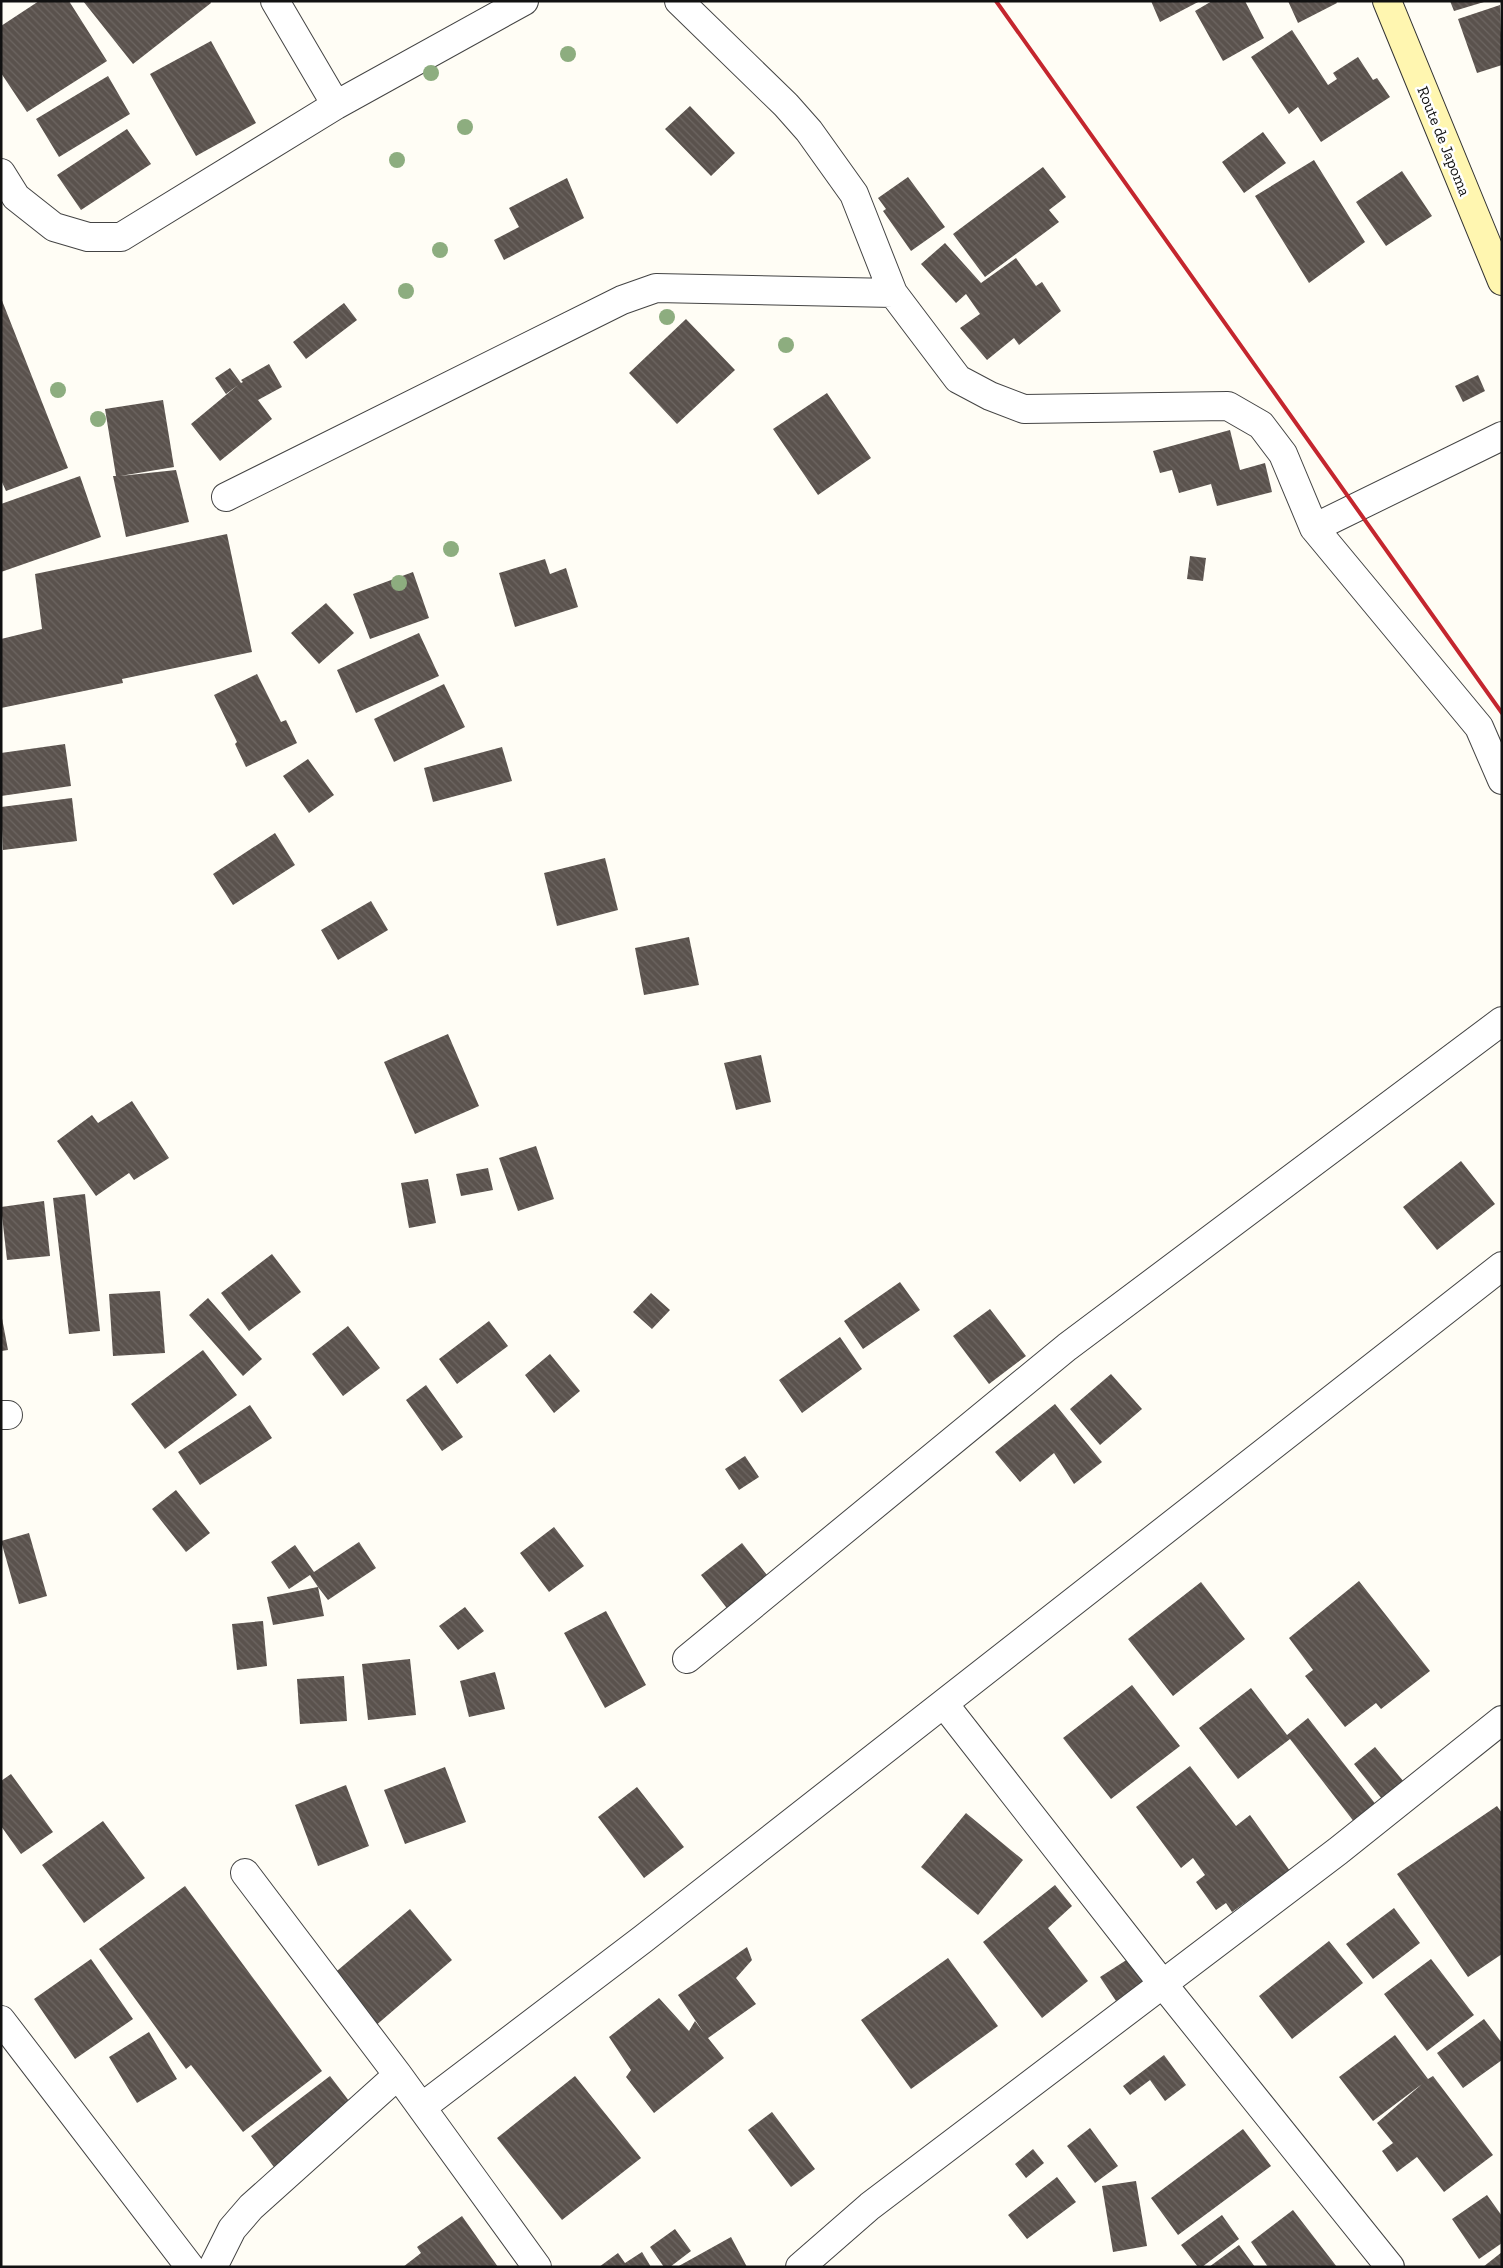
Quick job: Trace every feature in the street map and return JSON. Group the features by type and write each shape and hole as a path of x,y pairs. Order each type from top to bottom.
{"street":[{"path":"274,1 336,104"},
{"path":"1,173 16,197 54,227 88,237 121,237 336,104 524,1"},
{"path":"679,1 786,105 809,131 854,194 893,294 958,380 990,396 1024,409 1228,406 1260,425 1283,454 1314,528 1478,727 1502,780"},
{"name":"Route de Japoma","path":"1387,1 1502,281"},
{"path":"226,497 622,300 656,288 893,294"},
{"path":"1314,528 1502,436"},
{"path":"687,1659 1067,1347 1502,1021"},
{"path":"422,2107 643,1939 1502,1266"},
{"path":"944,1704 1162,1983 1390,2267"},
{"path":"800,2267 870,2206 1338,1851 1502,1720"},
{"path":"244,1872 398,2074 537,2267"},
{"path":"1,2020 190,2267"},
{"path":"213,2267 232,2229 250,2207 398,2074"}],"building":[{"path":"39,1 69,1 107,61 27,112 1,73 1,26"},
{"path":"83,1 210,1 211,3 133,64"},
{"path":"1151,1 1200,1 1160,22"},
{"path":"1212,1 1245,1 1264,38 1223,61 1195,11"},
{"path":"1288,1 1336,1 1337,3 1298,23"},
{"path":"1450,1 1484,1 1484,2 1454,11"},
{"path":"1500,5 1502,65 1477,73 1458,19"},
{"path":"1292,30 1328,85 1337,79 1333,73 1358,57 1373,80 1377,78 1390,97 1321,142 1298,107 1289,114 1251,57"},
{"path":"211,41 256,123 196,156 150,74"},
{"path":"108,76 130,114 59,157 36,119"},
{"path":"690,106 735,153 711,176 665,129"},
{"path":"127,129 151,164 81,210 57,175"},
{"path":"1263,132 1286,163 1244,193 1222,162"},
{"path":"1314,160 1365,242 1309,283 1255,196"},
{"path":"1043,167 1066,197 1049,210 1059,222 985,277 953,234"},
{"path":"1402,171 1432,216 1386,246 1356,202"},
{"path":"908,177 945,227 911,251 883,211 886,209 878,198"},
{"path":"567,178 584,218 504,260 494,240 519,227 509,208"},
{"path":"945,243 981,283 1016,258 1036,286 1042,282 1061,311 1019,345 1014,338 987,360 960,328 980,314 966,294 956,303 921,264"},
{"path":"1,298 68,468 6,491 1,480"},
{"path":"344,303 357,320 306,359 293,342"},
{"path":"686,319 735,370 677,424 629,373"},
{"path":"269,364 282,387 258,400 272,419 220,461 191,424 238,385 226,394 215,378 230,368 241,383 243,382 241,380"},
{"path":"1478,375 1485,391 1463,402 1455,386"},
{"path":"827,393 871,458 818,495 773,429"},
{"path":"163,400 174,467 120,476 176,470 189,522 126,537 113,476 116,476 105,409"},
{"path":"1230,430 1240,470 1265,463 1272,492 1217,506 1211,484 1179,493 1172,470 1160,473 1153,451"},
{"path":"80,476 101,537 1,572 1,504"},
{"path":"227,534 252,652 122,679 123,683 1,708 1,639 42,629 35,574"},
{"path":"1190,556 1206,558 1203,581 1187,579"},
{"path":"545,559 550,574 566,568 578,607 515,627 499,573"},
{"path":"413,572 429,618 370,639 353,594"},
{"path":"326,603 354,633 319,664 291,633"},
{"path":"419,633 439,676 356,713 337,670"},
{"path":"257,674 281,722 286,720 297,743 246,767 235,744 237,742 214,695"},
{"path":"444,684 465,727 394,762 374,719"},
{"path":"65,744 71,786 1,796 1,753"},
{"path":"502,747 512,781 433,802 424,768"},
{"path":"308,759 334,795 309,813 283,776"},
{"path":"72,798 77,841 3,850 1,807"},
{"path":"275,833 295,865 233,905 213,874"},
{"path":"605,858 618,910 557,926 544,873"},
{"path":"371,901 388,930 338,960 321,930"},
{"path":"689,937 699,985 644,995 635,948"},
{"path":"448,1034 479,1106 415,1134 384,1062"},
{"path":"761,1055 771,1102 736,1110 724,1063"},
{"path":"132,1101 169,1158 134,1180 129,1173 96,1196 57,1141 92,1115 98,1123"},
{"path":"536,1146 554,1199 518,1211 499,1158"},
{"path":"1461,1161 1495,1204 1437,1250 1403,1207"},
{"path":"488,1168 493,1190 461,1196 456,1174"},
{"path":"428,1179 436,1223 409,1228 401,1183"},
{"path":"85,1194 100,1331 69,1334 53,1198"},
{"path":"44,1201 50,1256 7,1260 1,1207"},
{"path":"272,1254 301,1292 249,1331 221,1293"},
{"path":"900,1282 920,1310 863,1349 844,1321"},
{"path":"160,1291 165,1353 113,1356 109,1294"},
{"path":"651,1293 670,1310 652,1329 633,1312"},
{"path":"208,1298 262,1359 243,1376 189,1315"},
{"path":"990,1309 1026,1356 989,1384 953,1336"},
{"path":"1,1313 8,1350 1,1351"},
{"path":"489,1321 508,1346 457,1384 439,1359"},
{"path":"348,1326 380,1368 343,1396 312,1354"},
{"path":"840,1337 862,1369 802,1413 779,1380"},
{"path":"203,1350 237,1395 165,1449 131,1404"},
{"path":"550,1354 580,1391 554,1413 525,1375"},
{"path":"1111,1374 1142,1409 1100,1445 1070,1409"},
{"path":"426,1385 463,1437 442,1451 406,1400"},
{"path":"1055,1404 1102,1462 1074,1484 1054,1453 1020,1482 995,1452"},
{"path":"250,1405 272,1438 200,1485 178,1452"},
{"path":"745,1456 759,1477 739,1490 725,1469"},
{"path":"176,1490 210,1533 186,1552 152,1509"},
{"path":"554,1527 584,1566 549,1592 520,1553"},
{"path":"29,1533 47,1596 19,1604 1,1541"},
{"path":"359,1542 376,1568 328,1600 310,1575 289,1589 271,1562 295,1545 314,1572"},
{"path":"742,1543 774,1584 733,1616 701,1575"},
{"path":"1359,1581 1430,1671 1381,1709 1376,1703 1345,1727 1305,1676 1313,1670 1289,1638"},
{"path":"1201,1582 1245,1639 1173,1696 1128,1639"},
{"path":"318,1587 324,1616 273,1625 267,1597"},
{"path":"465,1607 484,1631 458,1650 439,1626"},
{"path":"606,1611 646,1685 605,1708 564,1633"},
{"path":"263,1621 267,1666 237,1670 232,1624"},
{"path":"410,1659 416,1715 368,1720 362,1664"},
{"path":"495,1672 505,1709 469,1717 460,1681"},
{"path":"344,1676 347,1721 300,1724 297,1679"},
{"path":"1132,1685 1180,1746 1111,1799 1063,1738"},
{"path":"1251,1688 1287,1735 1308,1718 1377,1806 1355,1823 1290,1739 1238,1779 1199,1728"},
{"path":"1375,1747 1404,1782 1382,1799 1354,1764"},
{"path":"1190,1766 1236,1826 1250,1815 1290,1871 1232,1912 1226,1903 1216,1910 1196,1882 1205,1875 1193,1858 1181,1868 1136,1807"},
{"path":"445,1767 466,1822 405,1844 384,1790"},
{"path":"11,1774 53,1832 21,1854 1,1826 1,1781"},
{"path":"346,1785 369,1846 318,1866 295,1805"},
{"path":"637,1787 684,1847 644,1878 598,1817"},
{"path":"1497,1806 1502,1813 1502,1954 1468,1977 1397,1874"},
{"path":"966,1813 1023,1860 978,1915 921,1867"},
{"path":"103,1821 145,1878 84,1923 42,1865"},
{"path":"1055,1885 1072,1906 1048,1928 1088,1981 1042,2018 983,1942"},
{"path":"185,1886 322,2071 243,2132 191,2065 186,2069 99,1949"},
{"path":"1394,1908 1420,1943 1373,1979 1346,1944"},
{"path":"410,1909 452,1960 374,2027 331,1976"},
{"path":"1329,1941 1363,1983 1292,2039 1259,1996"},
{"path":"747,1947 752,1960 736,1978 756,2004 708,2038 724,2058 654,2113 626,2077 631,2070 609,2037 659,1998 689,2031 695,2021 704,2033 678,1995"},
{"path":"948,1958 998,2026 911,2089 861,2020"},
{"path":"91,1959 133,2019 75,2059 34,1999"},
{"path":"1128,1959 1143,1982 1116,2001 1100,1977"},
{"path":"1431,1959 1474,2015 1427,2051 1384,1994"},
{"path":"1484,2019 1502,2043 1502,2060 1463,2088 1437,2053"},
{"path":"149,2032 177,2079 137,2103 109,2057"},
{"path":"1395,2035 1428,2079 1433,2076 1493,2155 1444,2192 1417,2157 1397,2172 1382,2151 1393,2143 1377,2123 1422,2084 1373,2121 1339,2077"},
{"path":"1164,2055 1186,2085 1165,2101 1150,2080 1130,2095 1123,2086"},
{"path":"330,2076 362,2118 282,2178 251,2136"},
{"path":"575,2076 641,2158 562,2220 497,2138"},
{"path":"772,2112 815,2169 791,2187 748,2130"},
{"path":"1090,2128 1118,2166 1095,2183 1067,2146"},
{"path":"1243,2129 1271,2166 1178,2235 1151,2198"},
{"path":"1033,2149 1044,2163 1026,2178 1015,2164"},
{"path":"1057,2177 1076,2202 1027,2239 1008,2215"},
{"path":"1136,2181 1147,2246 1113,2252 1102,2186"},
{"path":"1487,2195 1502,2216 1502,2243 1479,2259 1452,2219"},
{"path":"1293,2210 1337,2267 1268,2267 1251,2242"},
{"path":"1222,2215 1239,2239 1202,2267 1198,2267 1181,2245"},
{"path":"462,2216 498,2267 403,2267 421,2253 417,2247"},
{"path":"675,2229 691,2251 670,2267 664,2267 650,2247"},
{"path":"731,2237 747,2267 677,2267"},
{"path":"1239,2245 1255,2267 1209,2267"},
{"path":"642,2252 651,2267 599,2267 618,2253 625,2263"},
{"path":"1502,2252 1502,2267 1483,2267"}],"railway":[{"path":"996,1 1502,713"}]}
